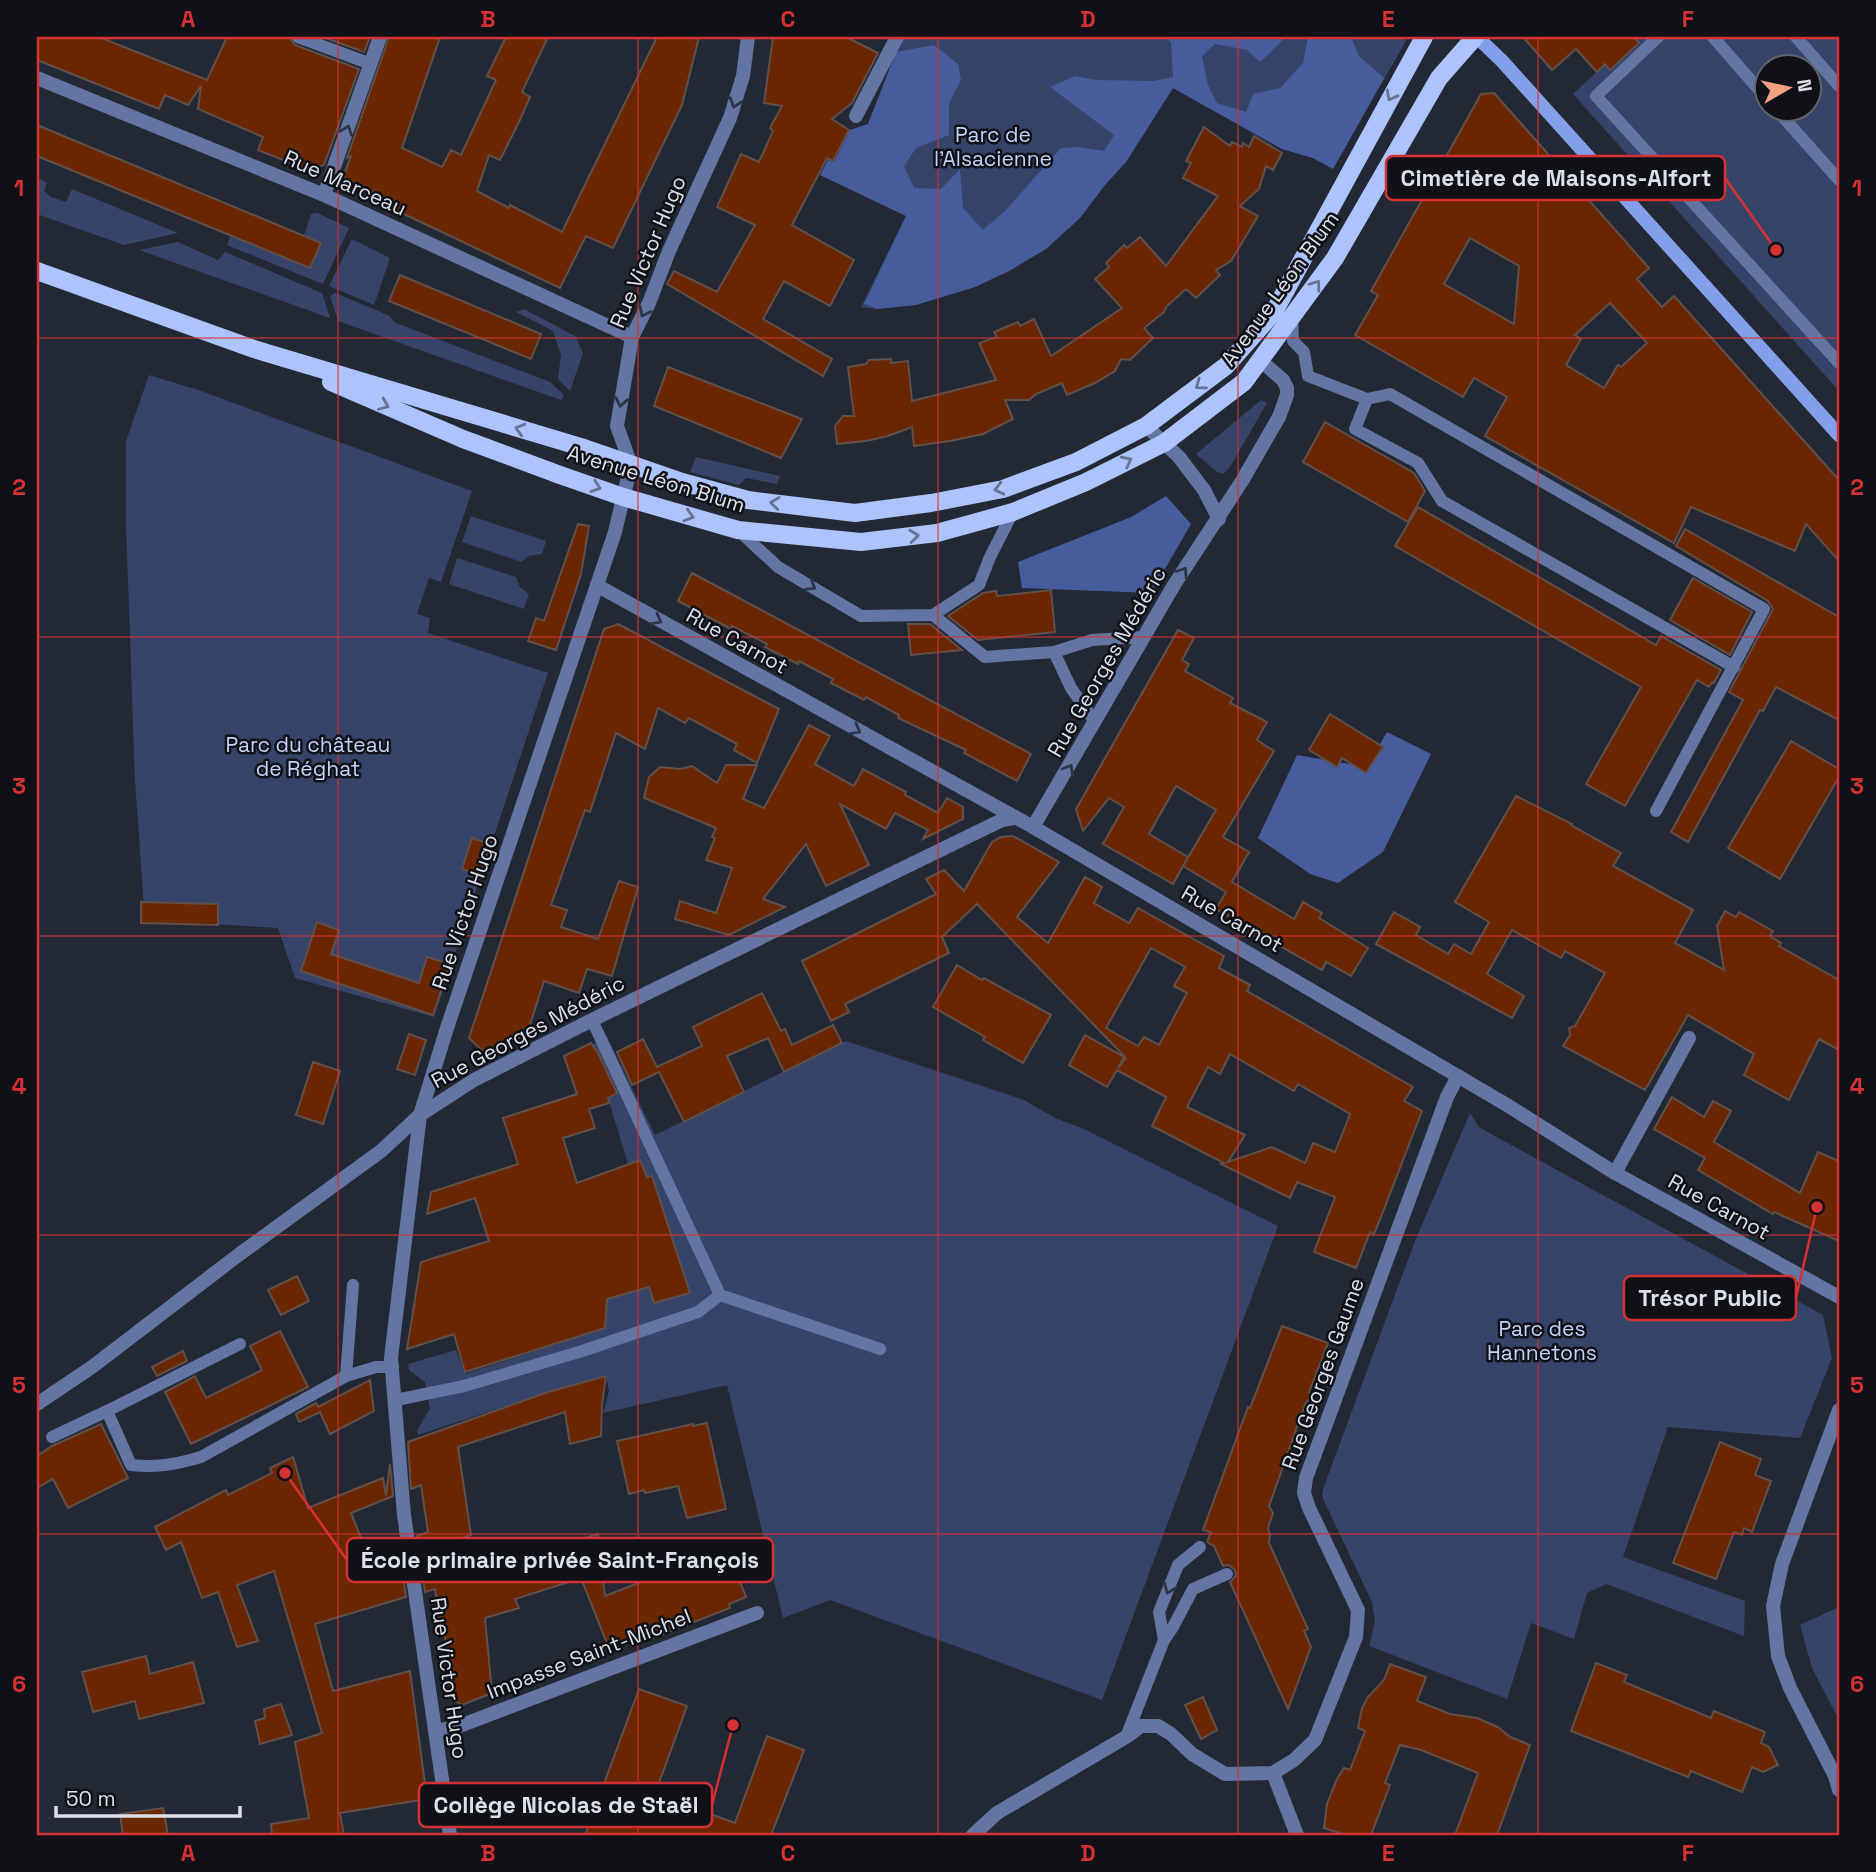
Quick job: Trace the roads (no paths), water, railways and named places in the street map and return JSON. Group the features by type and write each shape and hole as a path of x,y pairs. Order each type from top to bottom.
{"main road":[{"name":"Avenue Léon Blum","path":"37,271 254,349 748,500 855,513 931,503 1003,489 1076,462 1146,426 1226,366 1274,312 1424,37"},
{"name":"Avenue Léon Blum","path":"254,349 463,439 624,497 738,530 861,542 937,533 1013,512 1086,482 1164,443 1244,382 1335,258 1439,78 1476,37"},
{"path":"1476,37 1503,61 1839,435"}],"street":[{"path":"324,195 380,37"},
{"name":"Rue Victor Hugo","path":"450,1835 404,1515 391,1358 420,1115 615,532 631,466 617,426 632,337 730,118 743,76 748,37"},
{"path":"856,116 897,37"},
{"name":"Rue Marceau","path":"37,78 324,195 632,337"},
{"name":"Rue Georges Médéric","path":"1033,827 1174,585 1219,519 1279,417 1287,388 1283,380 1260,359"},
{"path":"1146,426 1179,457 1204,491 1219,519"},
{"name":"Rue Carnot","path":"598,586 1033,827 1458,1076 1615,1173 1839,1297"},
{"name":"Rue Georges Médéric","path":"37,1404 92,1367 237,1256 381,1151 420,1115 474,1080 1002,820 1014,818"},
{"path":"1615,1173 1689,1038"},
{"name":"Rue Georges Gaume","path":"1273,1773 1294,1760 1314,1741 1356,1637 1358,1610 1309,1508 1304,1493 1306,1478 1447,1097 1458,1076"},
{"path":"1839,1410 1782,1564 1773,1606 1778,1656 1790,1688 1835,1776 1839,1790"},
{"name":"Impasse Saint-Michel","path":"435,1731 457,1727 757,1613"},
{"path":"972,1835 997,1813 1141,1726 1158,1726 1192,1754 1225,1774 1273,1773 1297,1835"}],"lane":[{"path":"298,37 370,64"},
{"path":"1658,37 1596,96 1839,363"},
{"path":"1713,37 1754,84"},
{"path":"1796,37 1839,86"},
{"path":"1787,122 1839,180"},
{"path":"1292,317 1293,341 1304,352 1308,376 1367,399 1390,394 1764,609 1656,811"},
{"path":"1367,399 1355,429 1418,463 1442,501 1734,667"},
{"path":"738,530 778,567 861,617 933,615 979,585 1013,512"},
{"path":"933,615 985,657 1054,652 1092,640 1144,637"},
{"path":"1054,652 1071,688 1095,722"},
{"path":"592,1020 720,1295 880,1349"},
{"path":"346,1376 354,1284"},
{"path":"396,1400 464,1386 579,1352 698,1312 720,1295"},
{"path":"52,1437 240,1344"},
{"path":"107,1411 131,1465 150,1468 180,1464 201,1457 346,1376 376,1367 393,1367"},
{"path":"1164,1640 1159,1612 1178,1565 1200,1547"},
{"path":"1126,1737 1164,1640 1193,1589 1227,1574"}],"place":[{"name":"Cimetière de Maisons-Alfort","path":"1776,250"},
{"name":"Trésor Public","path":"1817,1207"},
{"name":"École primaire privée Saint-François","path":"285,1473"},
{"name":"Collège Nicolas de Staël","path":"733,1725"}],"park label":[{"name":"Parc de l'Alsacienne","path":"993,147"},
{"name":"Parc du château de Réghat","path":"308,757"},
{"name":"Parc des Hannetons","path":"1542,1341"}]}
